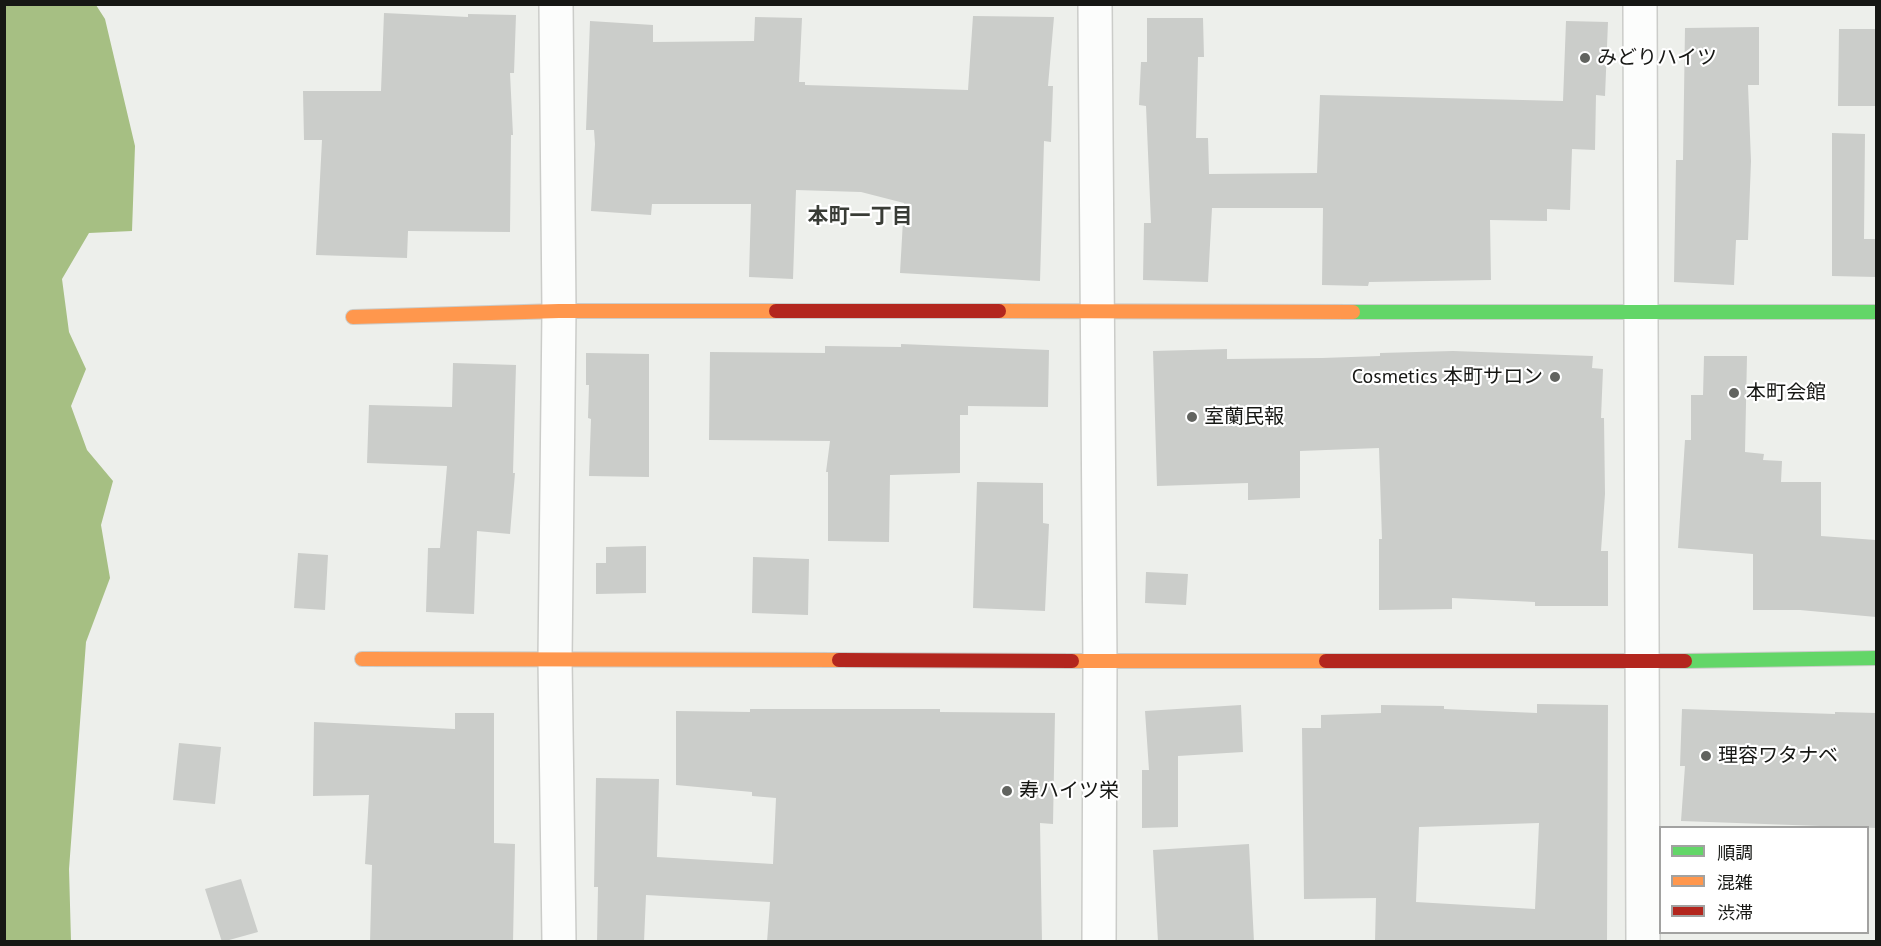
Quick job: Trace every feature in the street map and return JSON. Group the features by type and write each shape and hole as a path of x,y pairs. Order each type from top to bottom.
{"street":[{"path":"556,4 558,311 555,659 559,942"},
{"path":"1095,4 1101,662 1099,942"},
{"path":"1640,4 1642,942"},
{"path":"353,317 558,311 1876,312"},
{"path":"362,659 1640,662 1876,658"}],"shaded area":[{"path":"5,4 96,5 105,19 135,146 132,231 89,233 62,279 69,332 86,369 71,406 87,450 113,481 101,525 110,578 86,642 69,869 71,941 5,941"}],"building":[{"path":"384,13 468,17 468,14 516,15 514,73 510,73 513,135 511,135 510,232 408,231 407,258 316,255 322,140 304,140 303,91 381,91"},
{"path":"973,16 1054,17 1048,86 1053,86 1051,142 1044,141 1040,281 900,273 904,203 861,192 796,190 793,279 749,277 751,204 652,204 651,215 591,211 595,144 594,130 586,130 590,21 653,25 653,42 754,41 755,17 802,18 799,82 805,82 805,85 968,90"},
{"path":"1147,18 1203,18 1204,57 1198,57 1196,138 1208,138 1209,174 1317,173 1320,95 1563,101 1566,21 1608,22 1605,96 1596,95 1595,150 1572,149 1570,210 1547,209 1547,221 1490,220 1491,280 1369,282 1368,286 1322,285 1323,208 1212,208 1208,282 1143,280 1144,223 1151,223 1146,106 1139,105 1141,62 1147,62"},
{"path":"1759,27 1759,85 1748,85 1751,161 1748,240 1736,240 1734,285 1674,282 1676,160 1683,160 1685,28"},
{"path":"1839,29 1876,29 1876,106 1838,106"},
{"path":"1832,133 1865,134 1864,239 1876,239 1876,277 1832,276"},
{"path":"901,344 1049,350 1048,407 968,406 968,415 960,415 960,473 890,475 889,542 828,541 828,472 826,472 830,441 709,440 710,352 825,353 825,346 901,347"},
{"path":"1227,349 1227,359 1380,356 1380,353 1453,351 1593,356 1592,368 1603,369 1601,418 1604,418 1605,494 1601,551 1608,551 1608,606 1535,606 1535,602 1452,598 1452,609 1379,610 1379,539 1382,539 1379,448 1300,451 1300,498 1248,500 1248,483 1157,486 1153,351"},
{"path":"586,353 649,354 649,477 589,476 591,419 588,418 589,385 586,385"},
{"path":"1704,356 1747,356 1745,452 1764,454 1763,460 1782,461 1781,482 1821,482 1821,536 1876,540 1876,617 1800,610 1753,610 1753,554 1678,548 1685,440 1691,440 1691,395 1703,395"},
{"path":"453,363 516,365 513,473 515,473 510,534 477,531 474,614 426,612 428,548 440,548 447,466 367,463 369,405 452,407"},
{"path":"977,482 1043,483 1043,523 1049,524 1045,611 973,608"},
{"path":"646,546 646,593 596,594 596,563 606,563 606,547"},
{"path":"298,553 328,555 325,610 294,608"},
{"path":"753,557 809,559 808,615 752,613"},
{"path":"1146,572 1188,574 1186,605 1145,603"},
{"path":"1537,704 1608,705 1607,942 1375,942 1376,898 1304,899 1302,728 1321,728 1321,715 1381,713 1381,705 1444,706 1444,709 1537,713","holes":["1539,823 1535,909 1416,902 1419,827"]},
{"path":"1241,705 1243,752 1178,756 1178,827 1142,828 1142,770 1149,770 1145,711"},
{"path":"750,709 940,709 940,712 1055,713 1053,824 1040,823 1042,942 767,942 770,902 646,895 644,942 597,942 598,887 594,887 596,778 659,779 657,857 773,864 776,798 752,796 752,792 676,785 676,711 750,712"},
{"path":"1682,709 1835,714 1835,712 1876,713 1876,828 1681,821 1685,766 1680,766"},
{"path":"455,713 494,713 494,843 515,844 513,942 370,942 372,865 365,864 369,795 313,796 314,722 455,729"},
{"path":"179,743 221,747 215,804 173,800"},
{"path":"1249,844 1254,942 1158,942 1153,850"},
{"path":"241,879 258,932 222,942 205,889"}],"traffic: fast":[{"path":"1353,312 1876,312"},
{"path":"1685,661 1876,658"}],"traffic: slow":[{"path":"353,317 559,311 776,311"},
{"path":"999,311 1353,312"},
{"path":"362,659 839,660"},
{"path":"1072,661 1326,661"}],"traffic: jam":[{"path":"776,311 999,311"},
{"path":"839,660 1072,661"},
{"path":"1326,661 1685,661"}],"place":[{"name":"みどりハイツ","path":"1585,58"},
{"name":"Cosmetics 本町サロン","path":"1555,377"},
{"name":"本町会館","path":"1734,393"},
{"name":"室蘭民報","path":"1192,417"},
{"name":"理容ワタナベ","path":"1706,756"},
{"name":"寿ハイツ栄","path":"1007,791"}],"district":[{"name":"本町一丁目","path":"860,217"}]}
